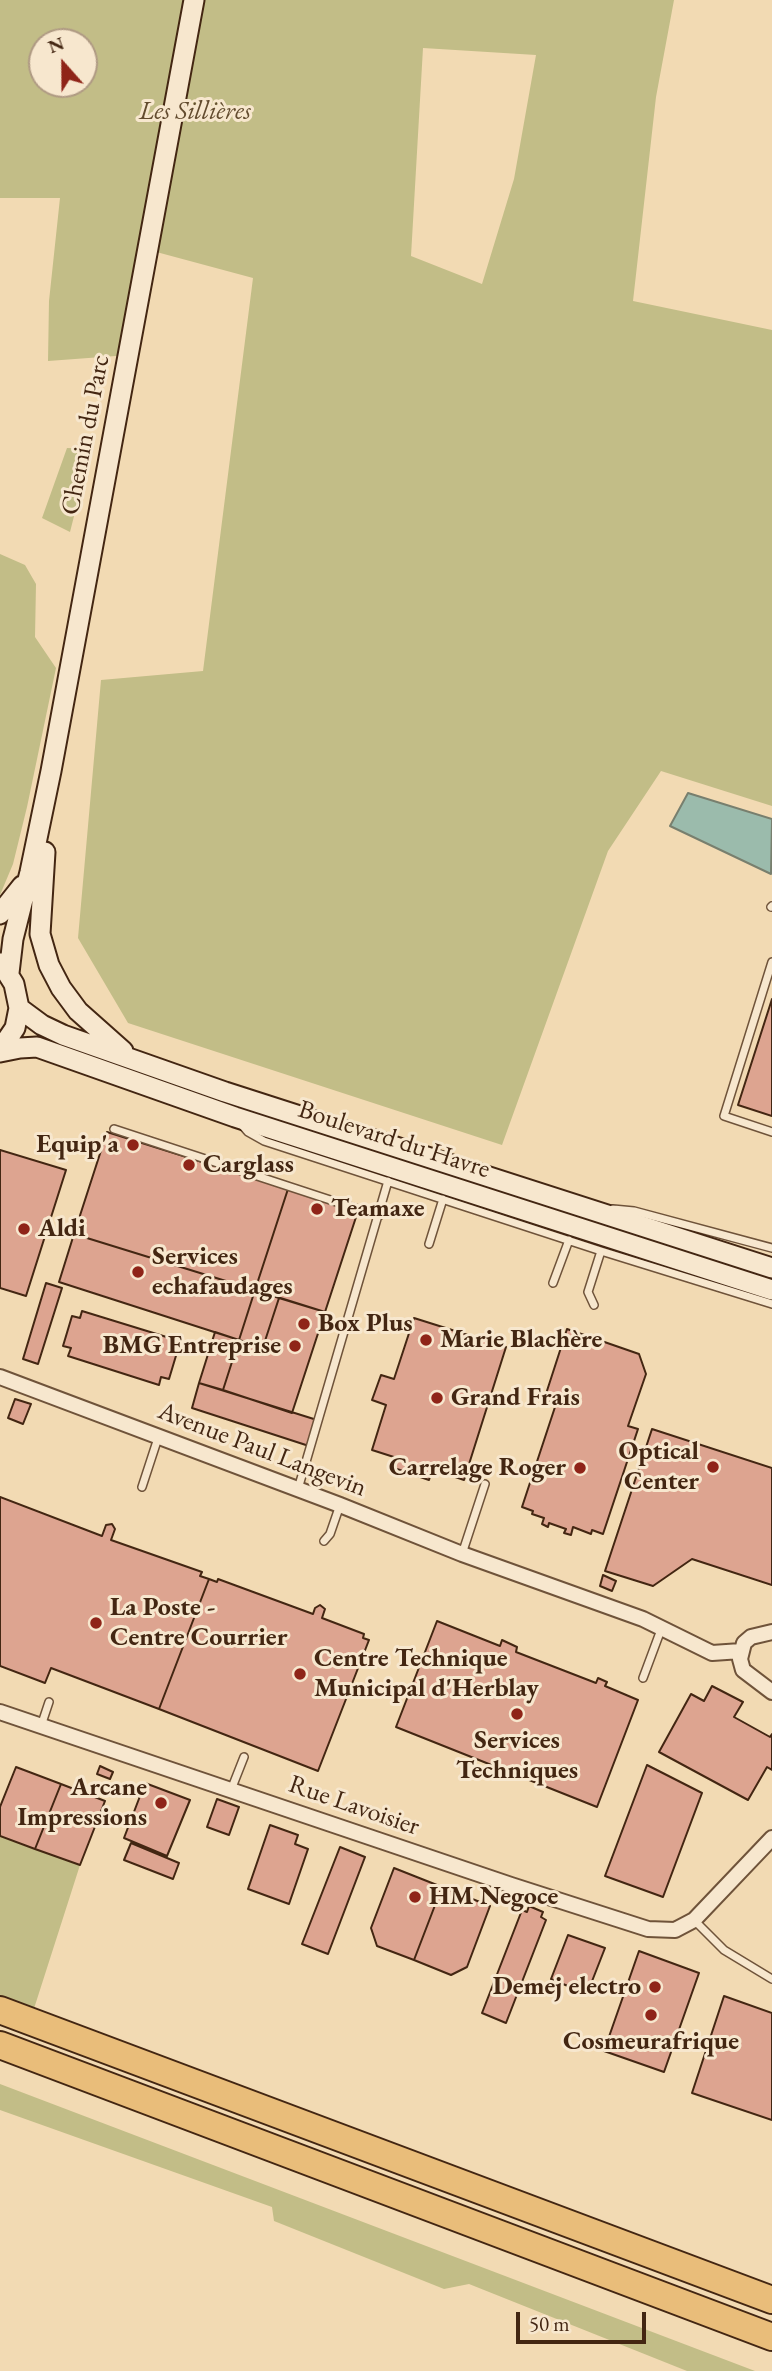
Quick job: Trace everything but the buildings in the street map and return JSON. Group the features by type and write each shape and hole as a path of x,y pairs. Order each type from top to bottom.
{"highway":[{"path":"0,2010 772,2300"},
{"path":"0,2045 772,2337"}],"main road":[{"name":"Chemin du Parc","path":"4,968 51,771 194,0"},
{"path":"51,771 40,916 42,945 61,988 78,1011 131,1059"},
{"name":"Chemin du Parc","path":"0,914 27,880"},
{"path":"4,968 18,996 19,1008"},
{"name":"Boulevard du Havre","path":"0,1051 15,1028 19,1008 42,1026 225,1092 772,1268"},
{"name":"Boulevard du Havre","path":"0,1051 37,1047 235,1117 772,1290"}],"street":[{"name":"Avenue Paul Langevin","path":"0,1377 662,1628 712,1654 741,1651"},
{"path":"772,1632 751,1637 744,1643 741,1651 743,1670 772,1692"},
{"name":"Rue Lavoisier","path":"0,1712 648,1929 675,1930 694,1920"},
{"path":"694,1920 772,1838"}],"lane":[{"path":"772,962 724,1116 772,1132"},
{"path":"235,1117 248,1132 264,1141 772,1304"},
{"path":"114,1129 379,1216"},
{"path":"298,1489 388,1181"},
{"path":"429,1244 443,1199"},
{"path":"583,1207 634,1211 772,1248"},
{"path":"553,1283 569,1240"},
{"path":"594,1305 587,1292 601,1251"},
{"path":"142,1488 158,1438"},
{"path":"462,1554 485,1484"},
{"path":"324,1541 330,1534 340,1505"},
{"path":"643,1678 662,1628"},
{"path":"41,1726 49,1702"},
{"path":"231,1790 244,1758"},
{"path":"694,1920 724,1950 772,1979"}],"green space":[{"name":"Les Sillières","path":"0,0 674,0 656,97 633,301 772,330 772,806 661,771 608,851 502,1145 128,1023 78,938 101,680 203,671 253,278 149,250 129,355 48,361 49,301 60,198 0,198","holes":["423,48 536,55 514,179 482,284 411,256"]},
{"path":"67,448 91,449 70,532 42,518"},
{"path":"0,554 25,565 36,584 35,637 56,668 13,864 0,895"},
{"path":"0,1836 80,1865 30,2021 0,2010"},
{"path":"0,2084 755,2371 687,2371 469,2284 444,2289 274,2221 272,2207 0,2110"}],"shaded area":[{"path":"688,793 772,819 771,874 670,826"}],"place":[{"name":"Equip'a","path":"133,1145"},
{"name":"Carglass","path":"189,1165"},
{"name":"Teamaxe","path":"317,1209"},
{"name":"Aldi","path":"24,1229"},
{"name":"Services echafaudages","path":"138,1272"},
{"name":"Box Plus","path":"304,1324"},
{"name":"Marie Blachère","path":"426,1340"},
{"name":"BMG Entreprise","path":"295,1346"},
{"name":"Grand Frais","path":"437,1398"},
{"name":"Optical Center","path":"713,1467"},
{"name":"Carrelage Roger","path":"580,1468"},
{"name":"La Poste - Centre Courrier","path":"96,1623"},
{"name":"Centre Technique Municipal d'Herblay","path":"300,1674"},
{"name":"Services Techniques","path":"517,1714"},
{"name":"Arcane Impressions","path":"161,1803"},
{"name":"HM Negoce","path":"415,1897"},
{"name":"Demej electro","path":"655,1987"},
{"name":"Cosmeurafrique","path":"651,2015"}]}
